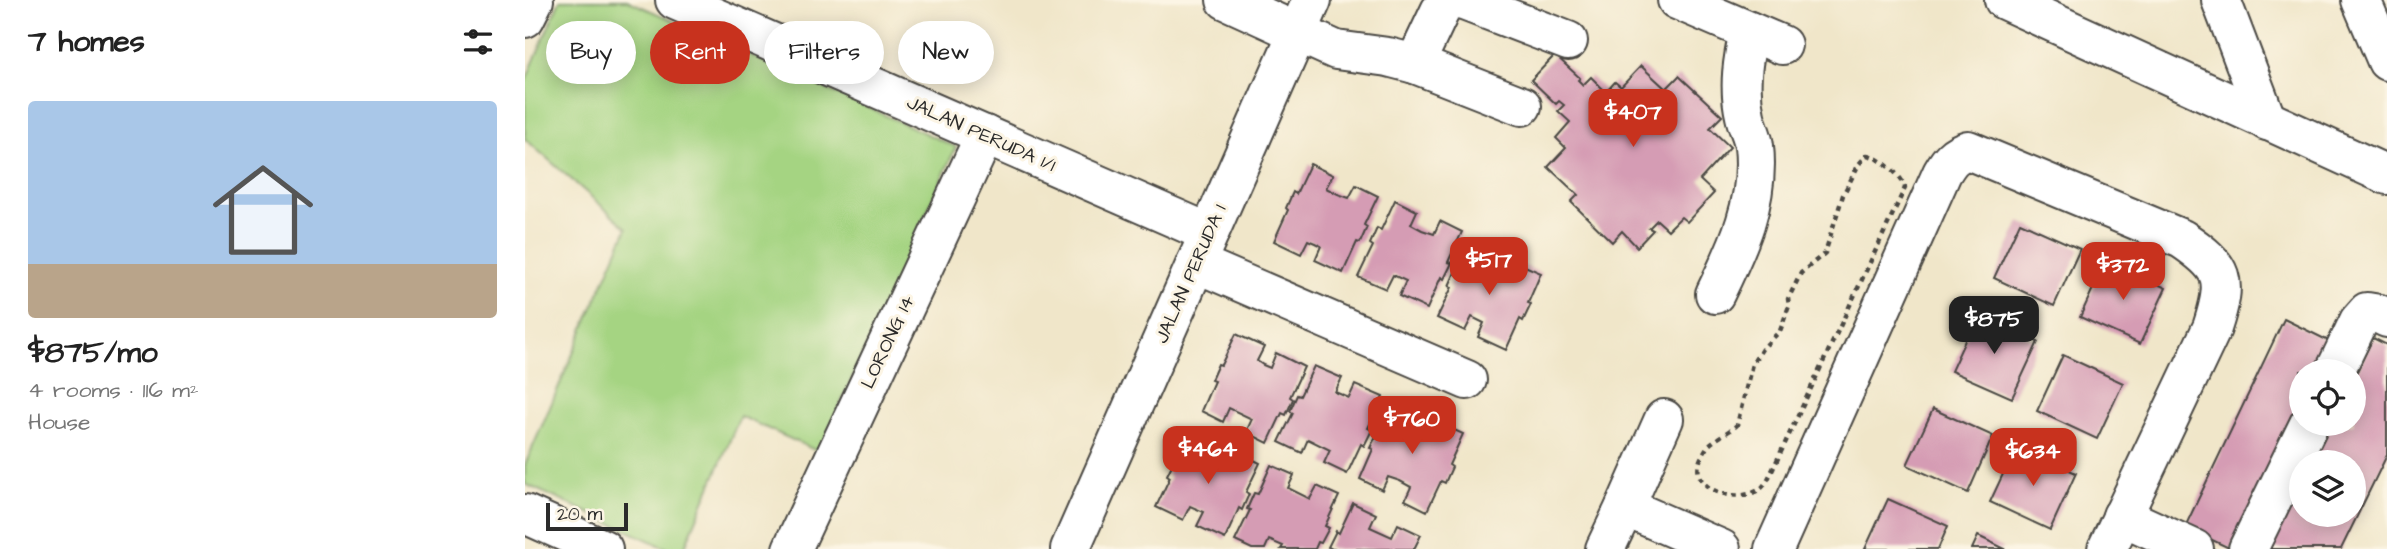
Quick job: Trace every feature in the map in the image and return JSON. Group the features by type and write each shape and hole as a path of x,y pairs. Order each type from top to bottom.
{"street":[{"path":"525,18 534,0"},
{"name":"JALAN PERUDA 1/1","path":"675,0 985,135 1467,380"},
{"path":"1226,0 1305,16 1335,50 1388,57 1415,64 1522,106"},
{"path":"1415,64 1440,11 1448,1 1460,0 1568,41"},
{"path":"1678,0 1765,38 1742,66 1741,91 1754,145 1755,183 1749,215 1740,242 1715,294"},
{"path":"2004,0 2071,16 2267,121 2387,175"},
{"path":"2221,0 2267,121"},
{"path":"2361,0 2387,61"},
{"name":"JALAN PERUDA 1","path":"1080,546 1203,248 1305,16"},
{"name":"LORONG 14","path":"792,549 985,135"},
{"path":"1774,549 1942,173 1949,161 1959,152 1968,150 2182,239 2207,256 2220,273 2222,298 2212,328 2114,532 2194,549"},
{"path":"2341,359 2359,321 2367,312 2387,318"},
{"path":"1605,549 1664,419"},
{"path":"2248,549 2303,436"},
{"path":"1625,507 1721,549"},
{"path":"525,514 603,549"}],"path":[{"path":"1867,155 1877,156 1904,180 1905,188 1772,471 1761,489 1746,495 1727,495 1710,489 1700,479 1699,461 1708,444 1737,425 1752,364 1780,331 1789,306 1788,299 1801,273 1825,253 1835,214 1859,164 1867,155"}],"green space":[{"path":"560,0 627,0 674,21 650,21 650,84 750,84 750,55 764,61 764,84 815,84 956,147 819,452 740,416 684,549 668,549 525,484 525,465 627,228 525,139 525,82 546,33 546,84 636,84 636,21 551,21"}],"building":[{"path":"1555,55 1580,78 1578,80 1583,85 1591,77 1606,92 1615,82 1621,87 1641,66 1666,89 1679,76 1722,116 1710,128 1730,147 1700,180 1714,193 1687,222 1681,217 1668,230 1657,220 1649,228 1653,230 1637,247 1622,231 1612,242 1571,202 1578,195 1548,167 1566,148 1556,138 1570,122 1558,111 1564,105 1559,101 1556,104 1531,80"},
{"path":"1310,164 1333,175 1326,188 1338,194 1349,198 1356,185 1378,196 1364,225 1367,227 1360,243 1357,242 1343,273 1315,260 1321,246 1315,243 1308,240 1301,254 1274,241 1293,192 1296,194"},
{"path":"1395,200 1417,211 1411,224 1422,230 1434,234 1440,221 1462,232 1448,262 1452,263 1444,279 1441,277 1427,309 1399,296 1406,281 1393,275 1386,289 1358,277 1373,246 1370,244 1377,228 1381,230"},
{"path":"2020,222 2080,249 2054,306 1994,278"},
{"path":"1474,242 1496,252 1490,266 1512,276 1518,263 1541,273 1528,303 1531,304 1523,321 1520,319 1506,350 1478,337 1484,323 1472,317 1465,331 1437,318 1452,287 1449,286 1456,270 1460,271"},
{"path":"2106,260 2166,288 2140,344 2080,317"},
{"path":"1977,314 2038,342 2012,398 1951,371"},
{"path":"2284,319 2343,348 2337,359 2289,359 2289,436 2294,436 2231,549 2185,527"},
{"path":"1236,334 1264,347 1257,361 1263,365 1270,368 1276,353 1304,367 1290,397 1293,399 1286,415 1282,413 1268,443 1246,432 1252,419 1229,408 1223,422 1201,411 1218,364 1221,365"},
{"path":"2373,338 2387,345 2387,455 2366,498 2366,450 2318,450 2325,436 2366,436 2366,359 2363,359"},
{"path":"2063,355 2123,383 2097,439 2037,411"},
{"path":"1314,366 1342,378 1335,392 1349,398 1355,385 1383,397 1368,428 1372,430 1364,446 1361,444 1347,474 1324,463 1330,450 1308,439 1302,453 1279,442 1293,413 1290,411 1297,395 1300,396"},
{"path":"1395,402 1423,415 1416,429 1429,436 1435,421 1463,434 1449,465 1452,467 1445,483 1441,481 1427,511 1405,500 1411,487 1400,481 1388,477 1382,490 1360,479 1373,449 1370,448"},
{"path":"1933,409 1993,436 1968,493 1907,465"},
{"path":"1192,431 1215,441 1209,455 1231,465 1238,452 1260,463 1246,492 1249,494 1242,510 1239,508 1225,539 1197,526 1204,512 1190,506 1183,520 1156,507 1170,477 1167,475 1175,459 1178,461"},
{"path":"2016,446 2076,473 2050,530 1990,502"},
{"path":"1271,465 1294,475 1288,488 1310,499 1317,486 1339,496 1325,526 1329,528 1315,549 1281,549 1283,546 1269,540 1265,549 1252,549 1235,541 1250,510 1247,509 1254,493 1258,494"},
{"path":"1888,499 1948,526 1938,549 1865,549"},
{"path":"1353,503 1376,514 1370,527 1392,537 1398,524 1421,535 1414,549 1328,547 1336,531 1339,533"},
{"path":"2289,508 2289,527 2352,527 2341,549 2269,549"},
{"path":"1978,536 2005,549 1972,549"}]}
